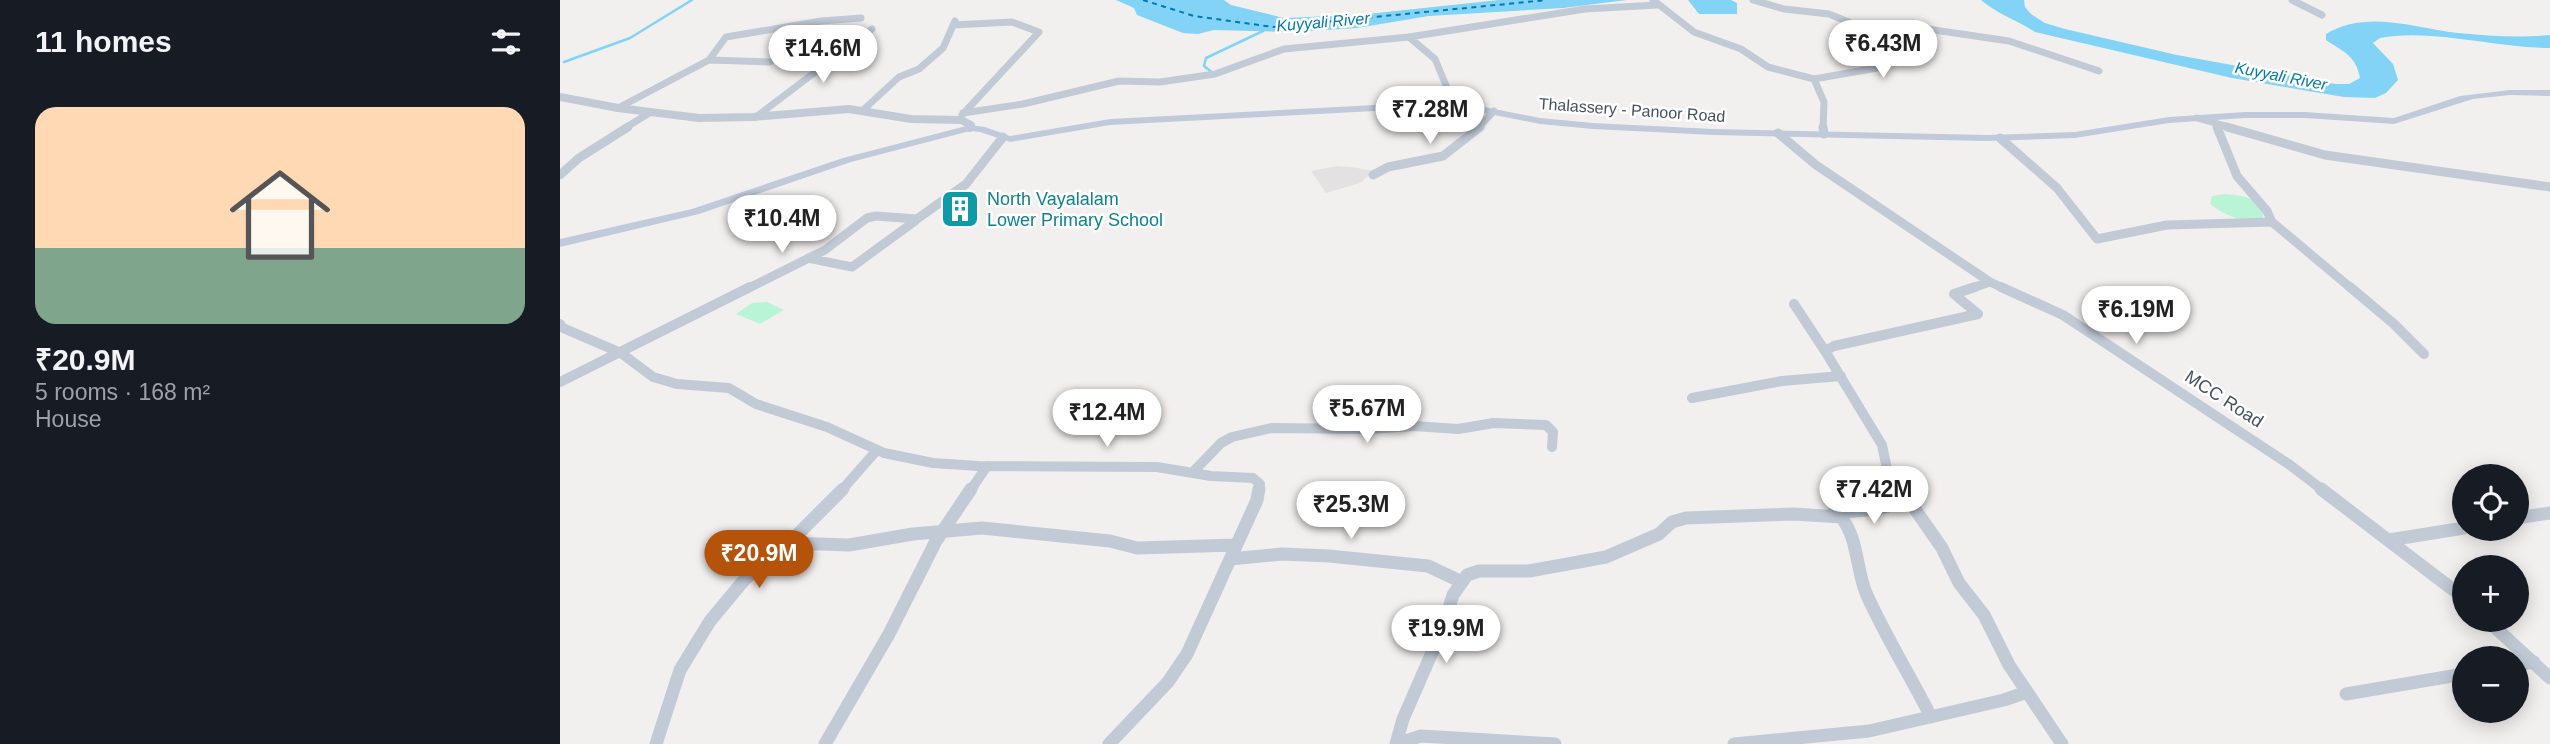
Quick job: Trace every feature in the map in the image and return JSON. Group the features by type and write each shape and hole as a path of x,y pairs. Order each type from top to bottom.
{"main road":[{"name":"Thalassery - Panoor Road","path":"971,128 990,129 1003,137 1027,137 1110,122 1314,109 1445,106 1494,111 1540,121 1593,126 2000,138 2075,135 2197,118 2271,114 2394,121 2443,104 2490,93 2550,93"},
{"path":"560,243 695,212 847,160 971,128"}],"street":[{"path":"1753,0 1784,9 1829,14 1852,24 1907,26 2009,41 2099,71"},
{"path":"2292,0 2322,15"},
{"path":"560,97 618,108 699,118 756,117 813,111 862,111 911,119 960,116 1119,81 1160,82 1215,74 1284,49 1409,37 1585,9 1656,2 1694,32 1741,49 1768,67 1814,79 1877,68 1875,62 1862,52 1859,40 1873,32 1874,26"},
{"path":"862,111 899,77 919,69 943,48 954,22 963,13"},
{"path":"618,108 709,61 726,37 809,22 861,18"},
{"path":"954,22 1012,22 1039,33 960,116"},
{"path":"756,117 872,29"},
{"path":"1409,37 1435,59 1450,95 1445,106"},
{"path":"709,61 770,62"},
{"path":"1814,79 1824,102 1824,134"},
{"path":"1373,175 1382,168 1427,161 1448,154 1494,111"},
{"path":"560,175 579,158 651,112"},
{"path":"960,116 971,128"},
{"path":"2197,118 2325,155 2550,187"},
{"path":"2216,125 2237,176 2267,211 2272,222 2394,324 2424,354"},
{"name":"MCC Road","path":"1778,133 1816,165 1990,282 2063,315 2290,466 2452,589"},
{"path":"808,258 852,267 970,181 987,162 1003,137"},
{"path":"2000,138 2057,188 2097,239 2167,225 2272,222"},
{"path":"560,383 825,250 867,218 918,219"},
{"path":"1825,351 1834,346 1978,314 1954,293 1990,282"},
{"path":"1794,304 1869,420 1882,444 1887,469 1942,548 1959,583 1984,615 2009,665 2062,744"},
{"path":"560,324 563,328 621,353 653,377 677,384 729,388 756,404 827,427 877,450 933,463 1157,467 1254,478 1260,484 1257,500 1181,663 1168,682 1109,744"},
{"path":"1692,398 1782,381 1841,376"},
{"path":"1193,472 1220,443 1232,437 1271,428 1368,429 1414,426 1458,429 1494,424 1546,425 1553,432 1552,447"},
{"path":"656,744 691,648 747,578 789,543 833,500 877,450"},
{"path":"825,744 889,634 942,531 986,466"},
{"path":"1555,744 1421,736 1396,744 1403,719 1441,632 1453,595 1467,575 1479,571 1529,571 1606,557 1659,534 1672,522 1686,518 1833,513 1876,509 1908,501"},
{"path":"1833,513 1842,517 1854,545 1859,575 1871,604 1931,717"},
{"path":"2529,516 2550,513"},
{"path":"789,543 849,545 982,528 1164,549 1237,545"},
{"path":"2389,540 2452,530"},
{"path":"1230,559 1282,555 1329,556 1428,566 1462,582"},
{"path":"2500,632 2550,678"},
{"path":"2529,664 2534,663"},
{"path":"2346,694 2452,676"},
{"path":"1734,744 1870,731 2004,701 2027,692"}],"shaded area":[{"path":"1337,166 1374,171 1360,183 1326,193 1311,171"}],"green space":[{"path":"2225,194 2252,199 2261,207 2263,220 2235,218 2210,204 2212,196"},
{"path":"767,302 784,310 760,324 736,314 752,303"}],"water":[{"name":"Kuyyali River","path":"1116,0 1224,0 1231,5 1284,18 1358,15 1499,0 1627,0 1563,8 1429,16 1357,28 1292,32 1214,30 1198,34 1183,33 1137,15 1134,8"},
{"path":"1688,0 1731,0 1737,3 1737,14 1699,14"},
{"name":"Kuyyali River","path":"1981,0 2024,0 2025,7 2031,14 2045,23 2065,29 2177,55 2335,84 2349,84 2360,78 2356,64 2344,51 2326,40 2326,34 2357,23 2391,22 2481,35 2550,35 2550,48 2420,35 2380,38 2373,43 2393,64 2398,80 2386,93 2375,98 2344,97 2232,78 2035,32"}],"waterway":[{"path":"564,62 630,38 692,0"},
{"path":"1213,73 1204,66 1206,58 1263,31"}],"ferry route":[{"path":"1143,0 1194,16 1273,27 1547,0"}],"place":[{"name":"North Vayalalam Lower Primary School","path":"960,209"}]}
